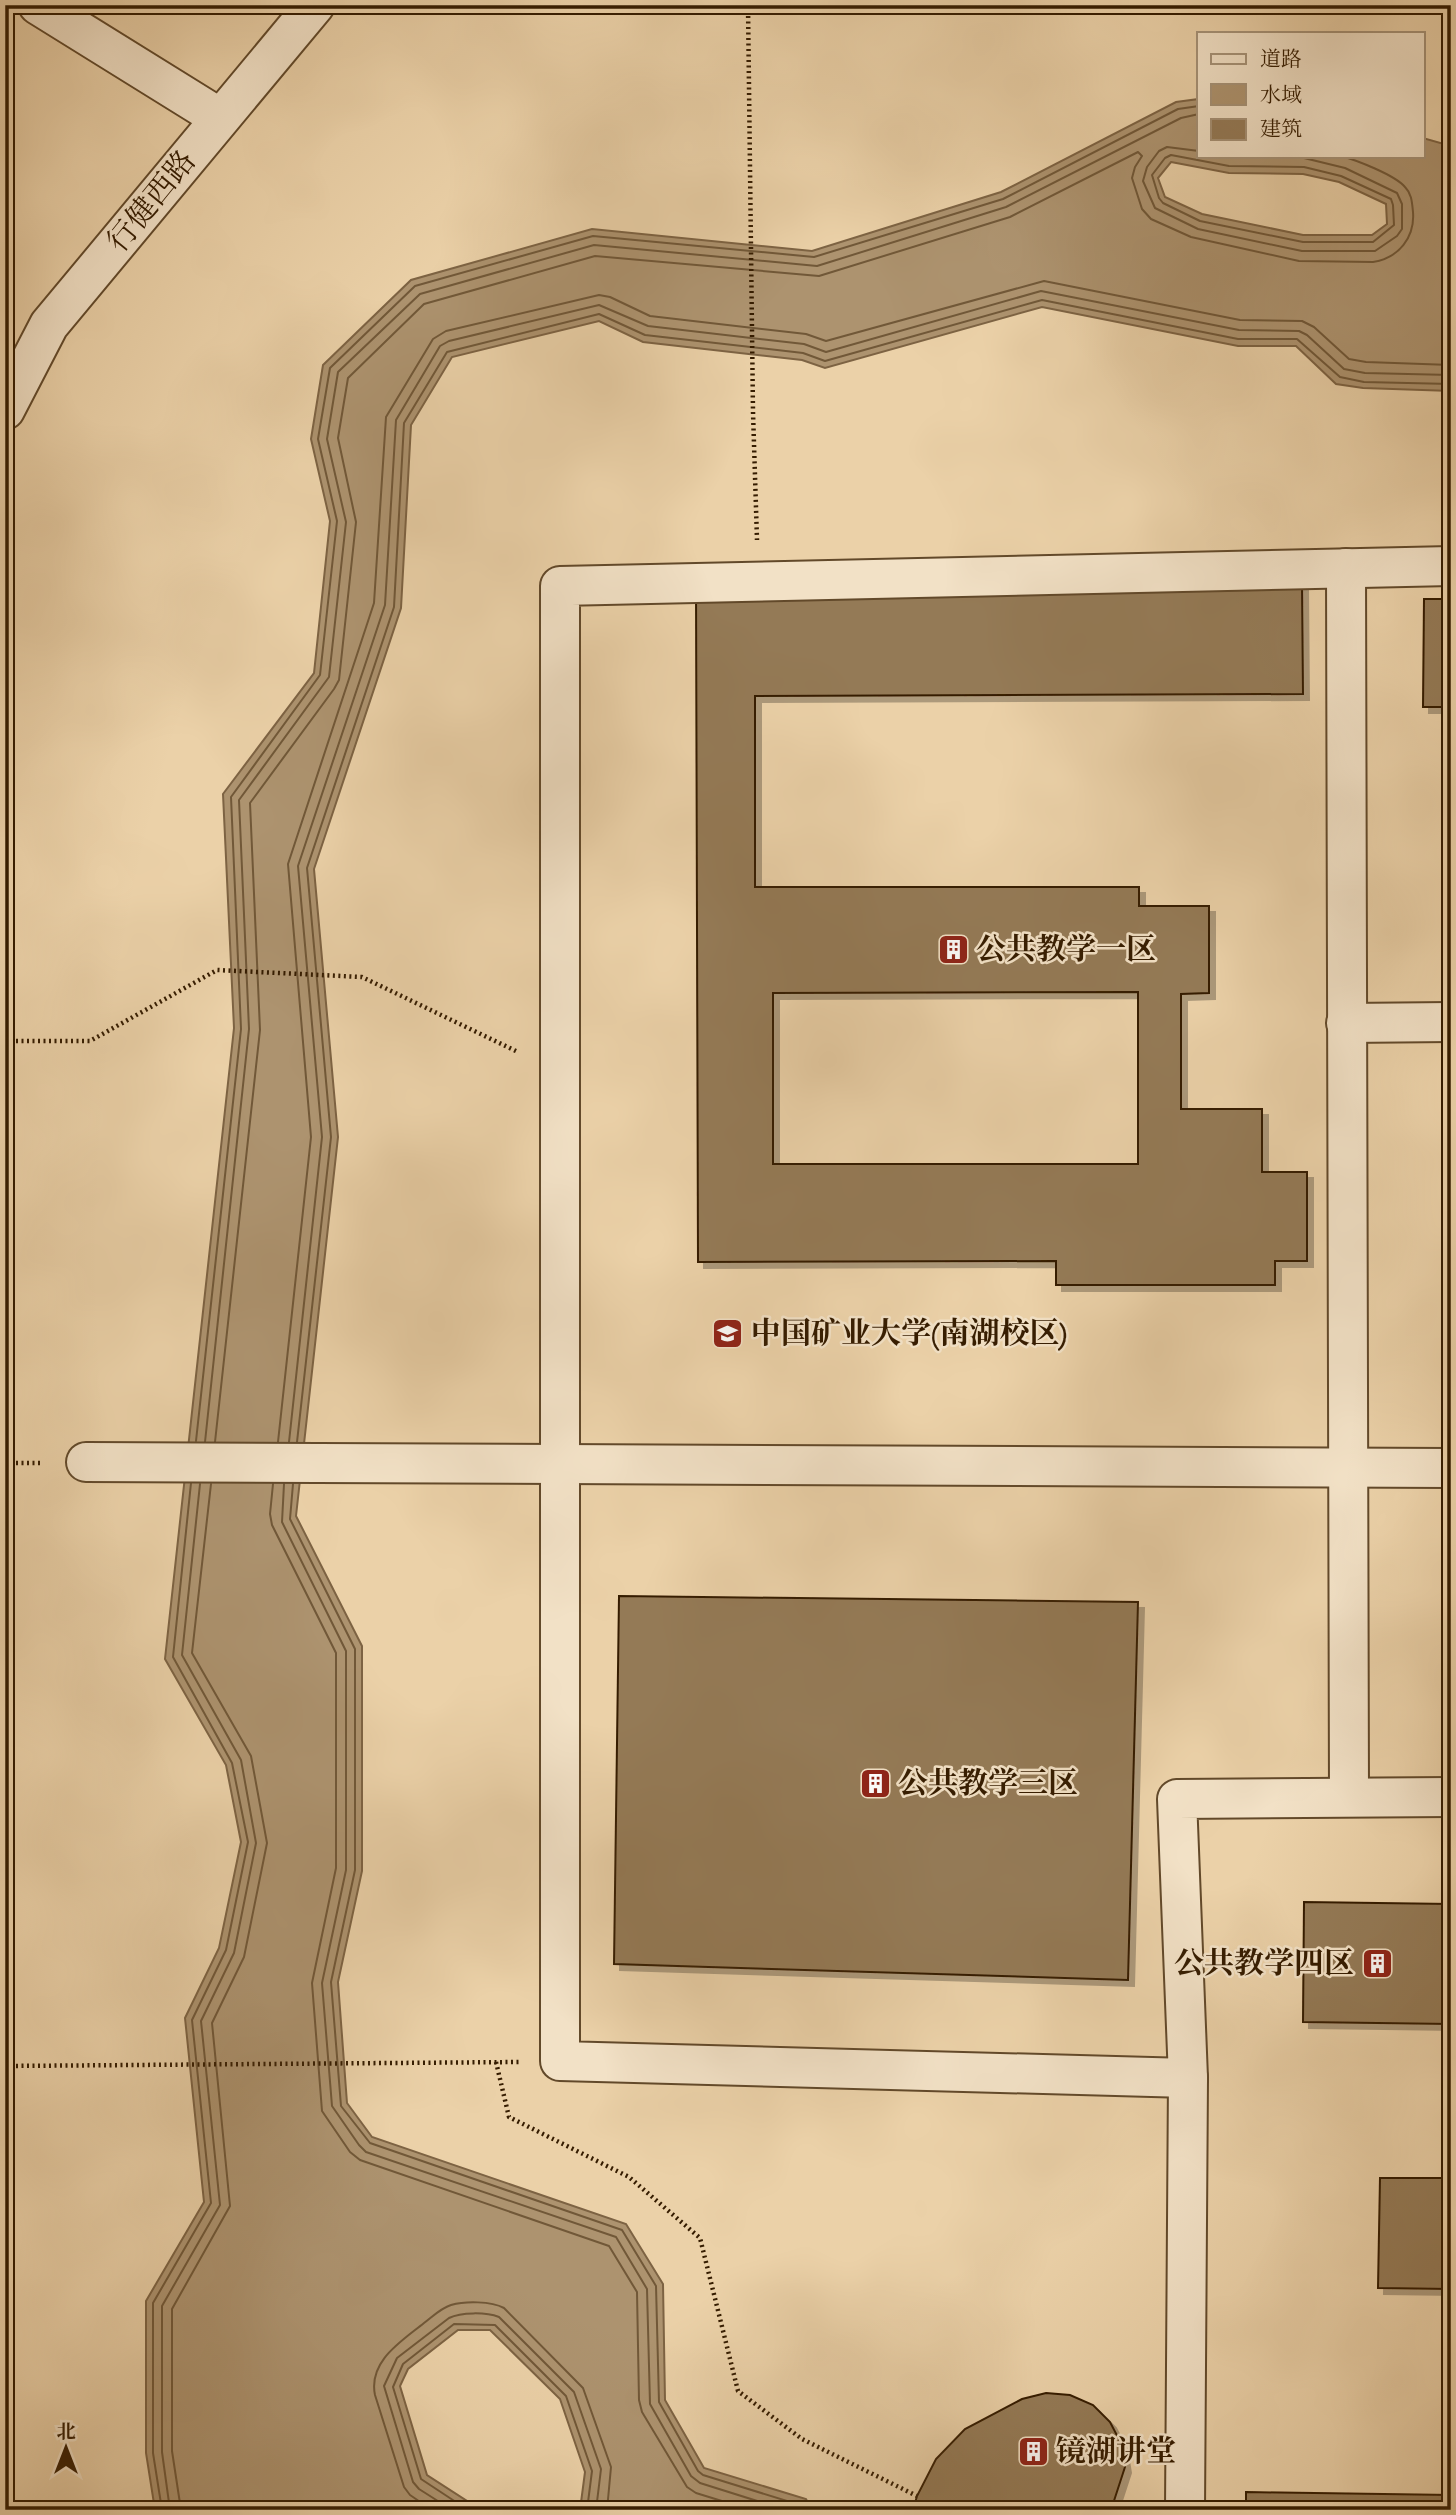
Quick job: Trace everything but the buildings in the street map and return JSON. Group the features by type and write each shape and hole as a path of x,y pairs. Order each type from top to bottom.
{"street":[{"path":"38,5 220,117"},
{"name":"行健西路","path":"5,410 49,325 315,5"},
{"path":"1188,2078 560,2061 560,586 1451,565"},
{"path":"1346,568 1349,1797"},
{"path":"1346,1023 1451,1022"},
{"path":"86,1462 1451,1468"},
{"path":"1185,2510 1188,2078 1177,1799 1451,1797"}],"path":[{"path":"748,5 753,412 759,581"},
{"path":"5,1041 90,1041 217,971 362,977 561,1073"},
{"path":"5,2066 560,2061"},
{"path":"496,2062 509,2117 629,2177 700,2238 738,2391 802,2439 917,2496"}],"water":[{"path":"1197,99 1197,158 1424,158 1424,138 1451,146 1451,391 1363,388 1336,384 1296,346 1238,346 1042,307 825,368 802,360 643,342 599,321 452,357 411,425 401,608 314,869 338,1137 296,1516 362,1646 362,1871 338,1982 347,2103 372,2137 626,2224 663,2284 665,2400 704,2468 806,2499 812,2510 580,2510 585,2472 560,2399 490,2330 458,2330 408,2369 400,2386 427,2475 475,2506 491,2510 155,2510 146,2453 146,2301 204,2202 185,2018 219,1948 241,1842 226,1765 165,1659 234,1028 223,794 314,673 330,521 311,439 323,365 411,280 592,229 812,251 1001,192 1176,102","holes":["1171,162 1229,173 1303,174 1339,182 1386,204 1387,224 1372,235 1303,235 1202,214 1165,197 1158,178"]}],"place":[{"name":"公共教学一区","path":"953,949"},
{"name":"中国矿业大学(南湖校区)","path":"728,1333"},
{"name":"公共教学三区","path":"875,1783"},
{"name":"公共教学四区","path":"1377,1963"},
{"name":"镜湖讲堂","path":"1033,2451"}]}
